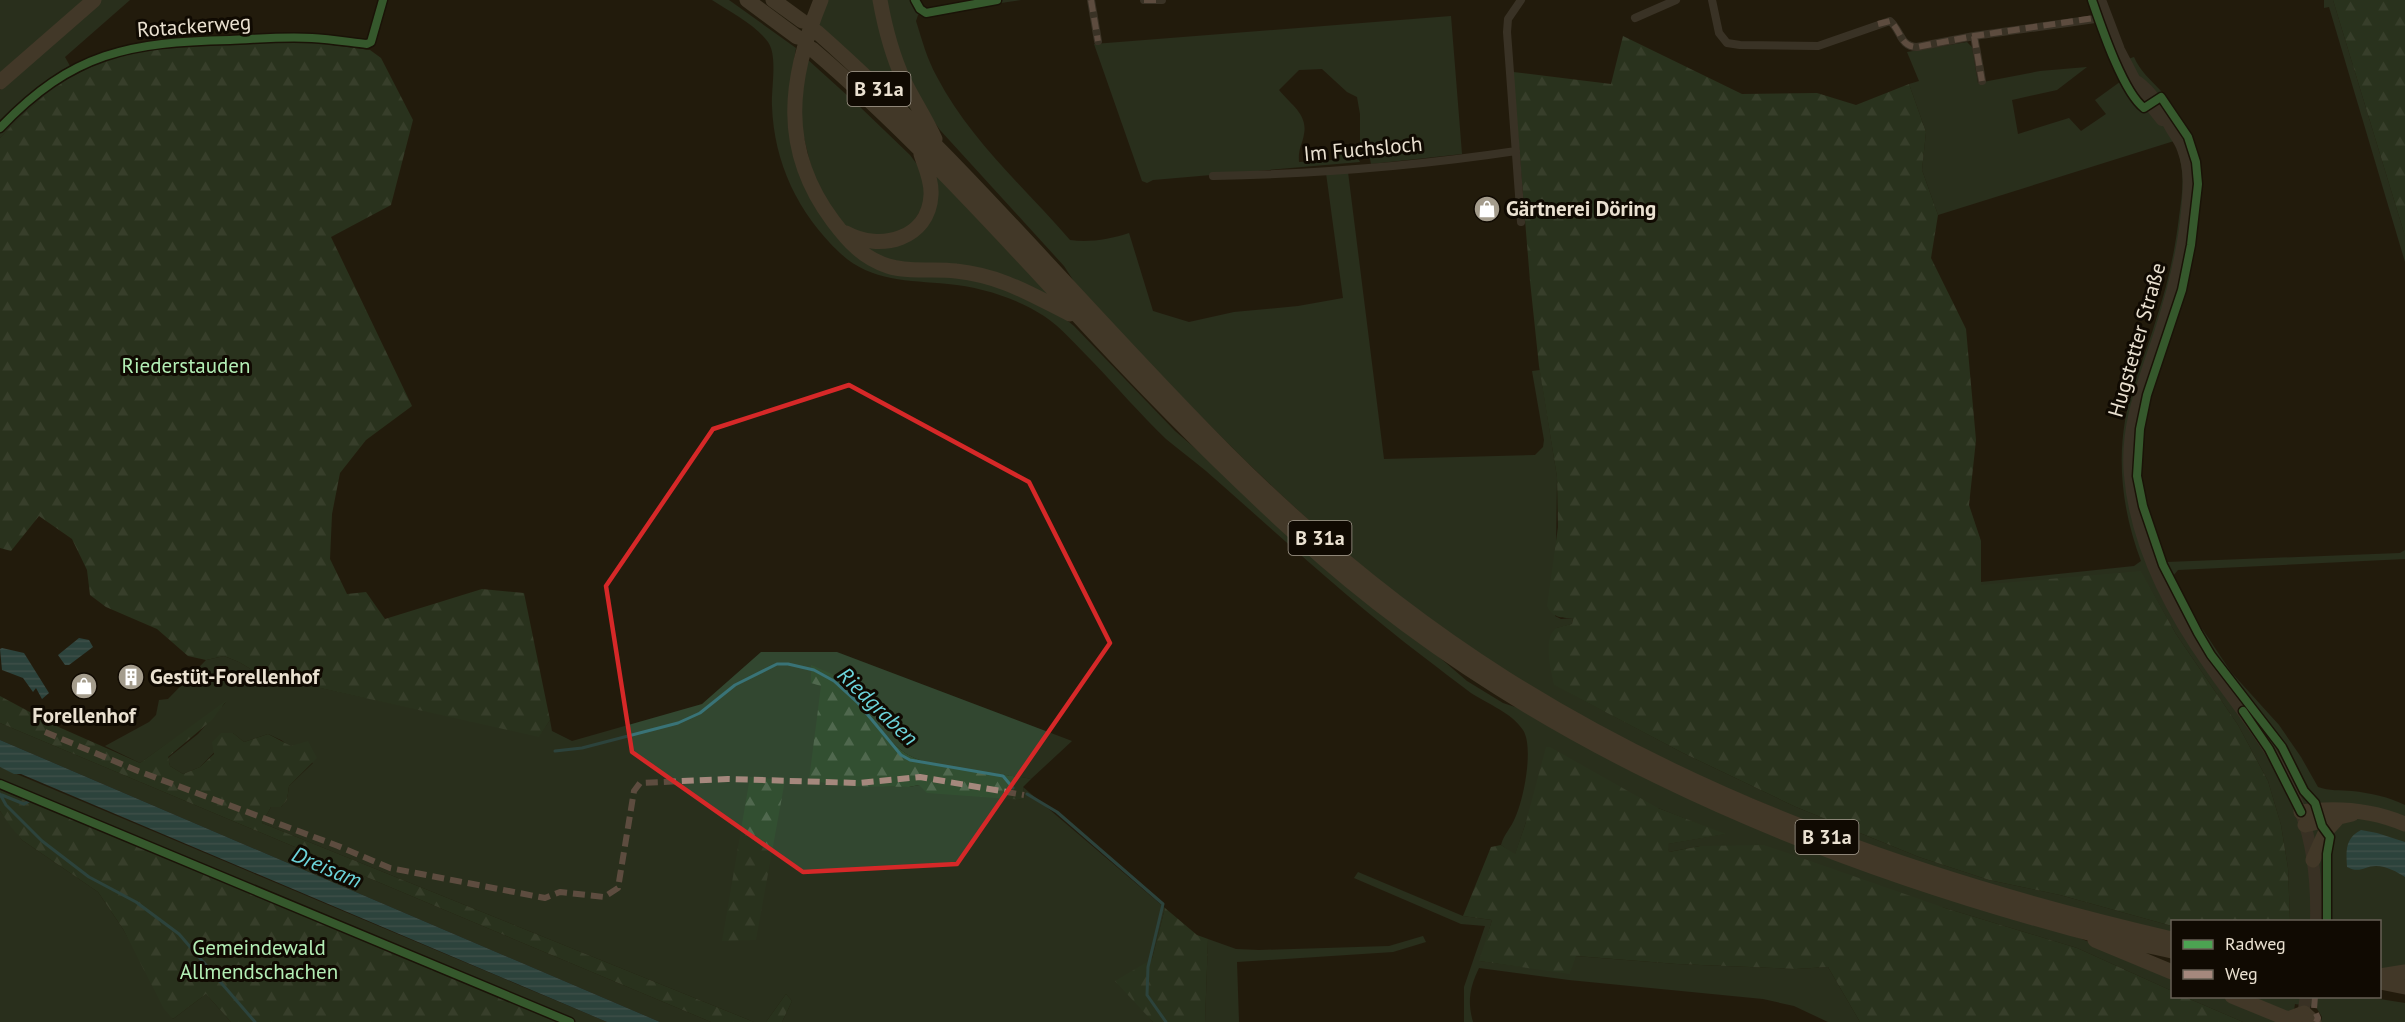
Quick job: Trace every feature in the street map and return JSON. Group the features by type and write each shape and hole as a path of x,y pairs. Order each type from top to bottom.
{"highway":[{"path":"0,82 94,0"},
{"path":"747,0 797,37"},
{"path":"773,0 802,21"},
{"path":"880,0 885,29 893,55 939,147"},
{"path":"820,2 808,31 796,82 794,110 800,153 816,194 839,229 856,249 887,266 953,270 1001,280 1081,320"},
{"name":"B 31a","path":"817,32 939,147 1227,453 1306,526 1379,587 1448,639 1504,677 1582,723 1707,787 1822,835 1969,885 2171,939"},
{"name":"B 31a","path":"812,49 919,148 1185,428 1318,554 1417,633 1508,694 1614,755 1771,829 1886,872 2070,929 2171,951"},
{"path":"839,229 863,241 875,243 900,239 914,231 924,219 931,196 929,178 919,148"},
{"path":"2303,819 2334,809 2377,814 2405,824"},
{"path":"2303,819 2337,819 2358,812"},
{"path":"2313,860 2326,831 2337,819"},
{"path":"2070,929 2171,972"},
{"path":"2381,976 2405,972"},
{"path":"2381,982 2405,987"},
{"path":"2381,993 2405,997"},
{"path":"2241,998 2302,1012"}],"street":[{"name":"Rotackerweg","path":"0,128 15,112 54,81 96,59 122,50 176,41 310,38 367,44 371,42 383,0"},
{"path":"1090,0 1098,41"},
{"path":"1144,0 1162,0"},
{"path":"1520,0 1508,19 1507,32 1521,222"},
{"path":"1635,18 1676,0"},
{"path":"1712,0 1719,33 1727,43 1818,46 1890,21 1904,43 1911,47 2106,16"},
{"name":"Hugstetter Straße","path":"2100,0 2125,62 2138,82 2150,91 2179,139 2189,172 2186,221 2177,277 2133,417 2129,453 2132,498 2142,535 2173,606 2191,638 2270,749 2303,819 2313,860 2316,920"},
{"path":"1974,36 1982,81"},
{"name":"Im Fuchsloch","path":"1213,176 1368,167 1516,151"}],"highlighted area":[{"path":"849,385 1029,482 1110,643 957,864 803,872 632,752 606,586 713,429"}],"green space":[{"path":"0,0 88,0 0,77"},
{"path":"101,0 130,0 65,57 75,75 36,103 0,138 0,90"},
{"path":"712,0 729,0 796,48 789,92 795,150 858,255 972,276 1058,313 1074,326 1175,431 1467,681 1503,703 2171,976 2171,991 2077,948 1945,908 1700,846 1669,852 1667,844 1724,834 1658,808 1526,822 1515,855 1501,845 1518,809 1528,760 1526,738 1518,724 1460,685 1341,590 1206,471 1166,439 1069,337 1044,316 1022,304 985,291 960,285 891,278 864,270 840,253 812,221 791,186 783,167 774,127 773,56 768,42 750,24"},
{"path":"826,0 877,0 921,118 818,24"},
{"path":"884,0 918,0 926,9 976,0 1021,0 918,15 916,21 937,77 950,100 981,142 1070,240 1100,240 1129,233 1153,311 1189,322 1234,312 1298,306 1343,298 1326,173 1348,172 1384,459 1535,455 1543,447 1544,440 1532,371 1540,370 1557,477 1555,616 1561,619 1573,618 1572,624 1557,628 1555,685 1683,753 1796,807 1919,857 1989,880 2060,895 2171,926 2171,935 1975,882 1859,845 1686,771 1625,741 1552,700 1480,655 1412,606 1339,547 1223,439 1077,286 1064,266 940,130 918,99 901,66"},
{"path":"2324,0 2333,0 2405,236 2405,262 2329,7 2324,8"},
{"path":"2333,0 2405,0 2405,236"},
{"path":"1451,16 1462,154 1371,164 1360,143 1360,114 1357,97 1347,92 1322,69 1299,70 1279,90 1301,115 1305,127 1299,162 1333,160 1335,155 1353,149 1360,162 1153,180 1147,183 1142,181 1094,44"},
{"path":"1623,36 1742,94 1817,93 1856,105 1909,84 1926,132 1922,170 1938,215 1931,258 1966,329 1976,440 1969,505 1981,541 1981,585 2141,571 2176,634 2238,725 2268,781 2281,825 2288,868 2290,920 2171,920 2171,926 2060,895 1989,880 1919,857 1796,807 1683,753 1554,685 1549,654 1550,638 1552,632 1557,628 1572,624 1573,618 1558,616 1552,613 1547,606 1558,527 1557,477 1539,366 1513,72 1611,84"},
{"name":"Riederstauden","path":"309,42 370,50 381,58 413,120 391,205 331,237 412,406 366,440 340,473 332,514 330,559 347,594 366,592 385,619 482,589 524,593 550,720 539,737 320,688 291,670 259,674 224,656 206,660 188,656 157,629 106,607 90,595 87,570 72,539 39,516 11,551 0,548 0,138 56,87 103,62 160,48 190,45"},
{"path":"1967,42 1972,47 1978,83 2040,71 2087,67 2057,90 2012,100 2018,134 2069,118 2081,131 2106,114 2095,100 2135,71 2128,59 2134,57 2142,71 2175,108 2187,129 2199,163 2198,213 2179,308 2148,404 2142,431 2142,480 2153,529 2164,560 2167,562 2400,553 2405,550 2405,559 2178,570 2173,576 2199,624 2231,672 2279,725 2318,787 2372,794 2405,805 2405,982 2381,977 2381,920 2290,920 2288,868 2281,825 2268,781 2238,725 2176,634 2141,572 1981,586 1981,582 2134,566 2141,561 2126,509 2122,474 2123,439 2131,396 2160,308 2177,230 2183,179 2174,141 1938,215 1922,170 1926,132 1909,84 1919,81 1907,52"},
{"path":"807,59 910,155 922,171 925,191 923,207 911,225 889,237 853,232 839,222 814,178 800,122 801,89"},
{"path":"927,165 1055,301 1032,289 887,261 859,243 924,223"},
{"path":"761,652 837,652 1072,741 1031,779 928,763 901,750 891,741 857,697 836,678 824,672 821,686 883,786 919,785 1025,800 1023,787 1165,908 1138,1004 1153,1022 782,1022 792,1001 786,994 766,1022 754,1022 262,823 271,807 281,807 287,800 289,786 313,763 281,740 268,734 244,742 233,733 200,767 183,774 170,766 168,758 198,734 226,702 140,763 105,746 149,722 156,715 159,700 168,699 206,660 224,656 259,674 291,670 321,688 539,736 550,720 552,731 572,741 702,704"},
{"path":"811,665 834,675 846,684 884,733 901,750 928,763 945,767 1031,779 1023,787 1025,800 927,793 919,785 909,787 842,786 809,780 821,686 811,683"},
{"path":"0,696 54,725 140,763 227,700 212,720 168,757 170,766 183,774 200,767 214,754 212,742 221,733 233,733 244,742 268,734 291,746 308,741 317,758 289,786 287,800 281,807 271,807 262,823 754,1022 711,1022 0,723"},
{"path":"0,723 711,1022 660,1022 0,740"},
{"path":"1546,747 1550,747 1658,808 1726,834 1668,844 1669,852 1700,846 1764,845 1945,908 2077,948 2171,991 2171,998 2187,998 2243,1022 1860,1022 1828,967 1796,969 1677,964 1576,956 1570,974 1479,961 1492,920 1463,916 1491,847 1501,845 1515,854"},
{"path":"0,767 607,1022 573,1022 0,784"},
{"path":"750,777 785,780 756,940 722,941"},
{"name":"Gemeindewald Allmendschachen","path":"0,784 570,1022 231,1022 206,994 173,1019 164,1009 123,929 98,892 22,840 11,827 0,811"},
{"path":"0,811 22,840 98,892 123,929 173,1019 206,994 231,1022 0,1022"},
{"path":"1358,872 1463,916 1492,920 1480,961 1570,973 1575,956 1677,964 1796,969 1828,967 1860,1022 1828,1022 1794,1006 1763,999 1569,980 1479,968 1470,994 1473,1022 1464,1022 1464,987 1485,926 1461,924 1354,878"},
{"path":"1165,908 1197,935 1208,939 1205,1022 1153,1022 1115,981 1152,959"},
{"path":"1423,936 1426,942 1393,952 1237,962 1239,1022 1205,1022 1208,939 1236,949 1259,950 1389,946"},
{"path":"786,994 792,1001 782,1022 766,1022"},
{"path":"2187,998 2224,998 2281,1022 2243,1022"},
{"path":"2246,998 2373,998 2405,1003 2405,1022 2321,1022 2322,1017 2316,1007 2295,1004 2294,1010 2288,1012"}],"water":[{"path":"79,638 89,640 93,647 69,665 65,665 58,655"},
{"path":"0,649 24,653 49,693 42,699 36,688 33,692 23,678 2,670"},
{"name":"Dreisam","path":"0,740 660,1022 607,1022 21,774 14,774 0,767"},
{"path":"2361,830 2405,842 2405,877 2380,866 2359,870 2347,867 2349,841"}],"waterway":[{"name":"Riedgraben","path":"555,751 582,748 678,723 700,713 735,685 777,664 788,664 814,670 834,681 858,703 901,755 910,760 1003,776 1013,788"},
{"path":"0,794 6,805 42,841 89,877 136,902 179,934 255,1022"},
{"name":"Riedgraben","path":"1027,794 1057,812 1163,904 1148,967 1147,995 1166,1022"},
{"path":"2,795 24,804 29,801"}],"marked path":[{"path":"1091,0 1098,41"},
{"path":"1144,0 1162,0"},
{"path":"1878,24 1890,21 1907,44 1917,47 2101,17"},
{"path":"1974,36 1982,81"},
{"path":"45,732 138,771 338,846 390,868 545,898 560,892 604,897 618,888 634,791 640,783 728,779 858,783 920,777 1024,795"},
{"path":"2315,998 2314,1009 2318,1018 2316,1022"}],"cycle path":[{"path":"0,128 26,102 52,82 104,56 132,49 194,41 281,37 319,38 367,44 371,42 383,0"},
{"path":"915,0 920,9 926,13 997,0"},
{"path":"2092,0 2128,88 2144,108 2161,97 2188,137 2196,162 2198,184 2191,245 2182,290 2147,395 2140,429 2137,476 2143,506 2163,565 2198,633 2211,655 2282,747 2304,791 2315,803 2322,826 2330,837 2327,854 2327,920"},
{"path":"2243,711 2269,749 2301,812"},
{"path":"0,784 570,1022"}],"place":[{"name":"Gärtnerei Döring","path":"1487,209"},
{"name":"Gestüt-Forellenhof","path":"131,677"},
{"name":"Forellenhof","path":"84,686"}]}
